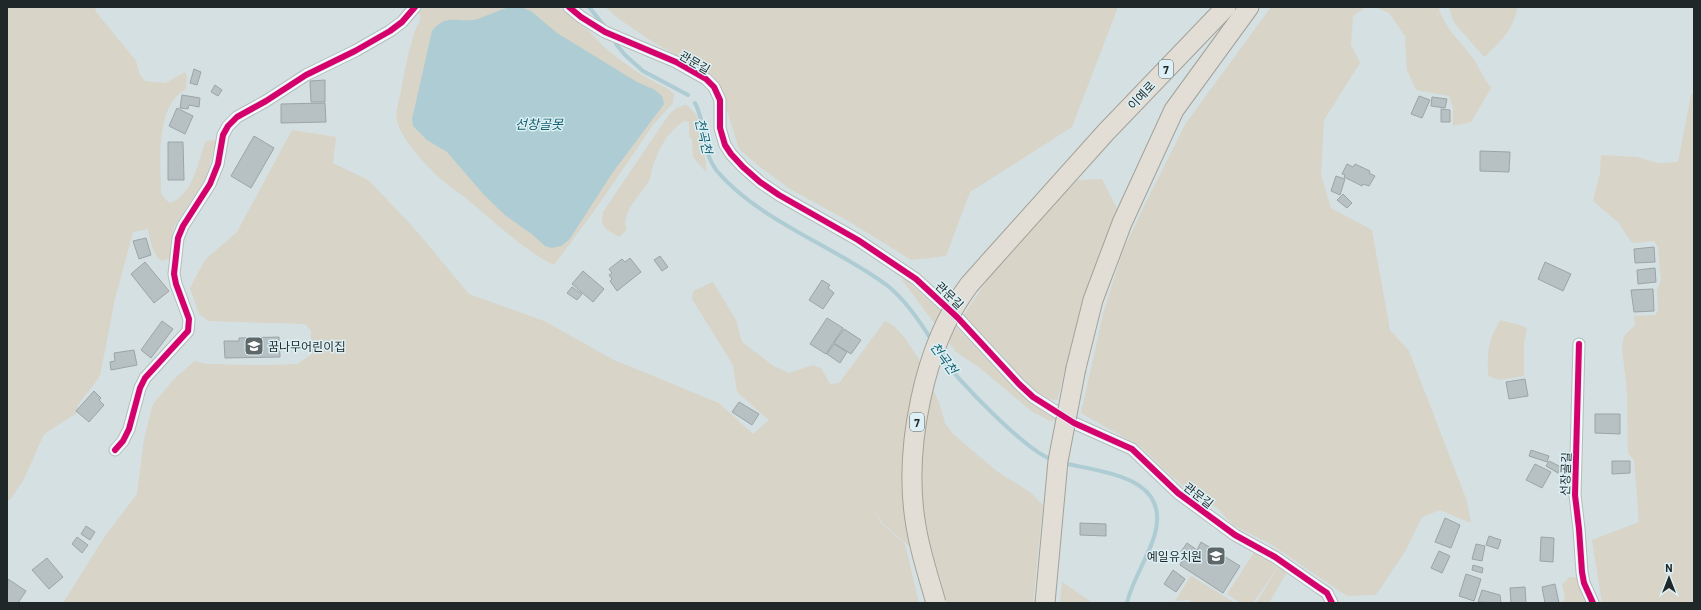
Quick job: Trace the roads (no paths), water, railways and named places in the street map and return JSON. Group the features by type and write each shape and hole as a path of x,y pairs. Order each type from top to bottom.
{"highway":[{"name":"이예로","path":"936,603 916,526 912,475 915,430 920,402 931,359 946,323 969,286 993,258 1106,132 1226,7"},
{"path":"1045,603 1058,461 1076,368 1093,300 1122,223 1174,110 1249,7"}],"street":[{"path":"115,450 126,436 140,388 145,378 188,331 189,319 176,284 174,274 178,238 183,226 210,184 218,164 222,139 228,126 237,117 266,101 306,75 355,51 390,31 402,22 415,7"},
{"name":"관문길","path":"569,7 581,17 605,32 676,62 706,79 714,87 720,100 720,128 725,145 743,167 760,182 785,199 863,244 916,279 958,318 1019,384 1034,397 1074,423 1132,449 1178,493 1235,535 1275,558 1327,593 1332,603"},
{"name":"선장골길","path":"1579,344 1578,426 1575,476 1576,501 1582,572 1584,583 1593,603"}],"water":[{"name":"선창골못","path":"510,7 523,8 531,11 557,33 637,82 655,90 662,96 664,104 613,172 569,240 561,246 552,248 545,246 533,235 505,215 485,196 447,152 427,140 413,126 412,119 432,31 437,25 448,20 478,19"}],"waterway":[{"name":"천곡천","path":"589,7 605,27"},
{"name":"천곡천","path":"616,44 625,55 643,71 688,95"},
{"name":"천곡천","path":"695,103 699,111 708,155 717,171 734,188 775,219 845,258 888,286 912,312 932,341"},
{"name":"천곡천","path":"940,355 960,380 1010,430 1027,444 1053,460"},
{"name":"천곡천","path":"1063,463 1098,470 1116,475 1132,482 1146,491 1154,503 1157,519 1153,540 1132,587 1127,603"}],"place":[{"name":"꿈나무어린이집","path":"254,346"},
{"name":"예일유치원","path":"1216,556"}]}
